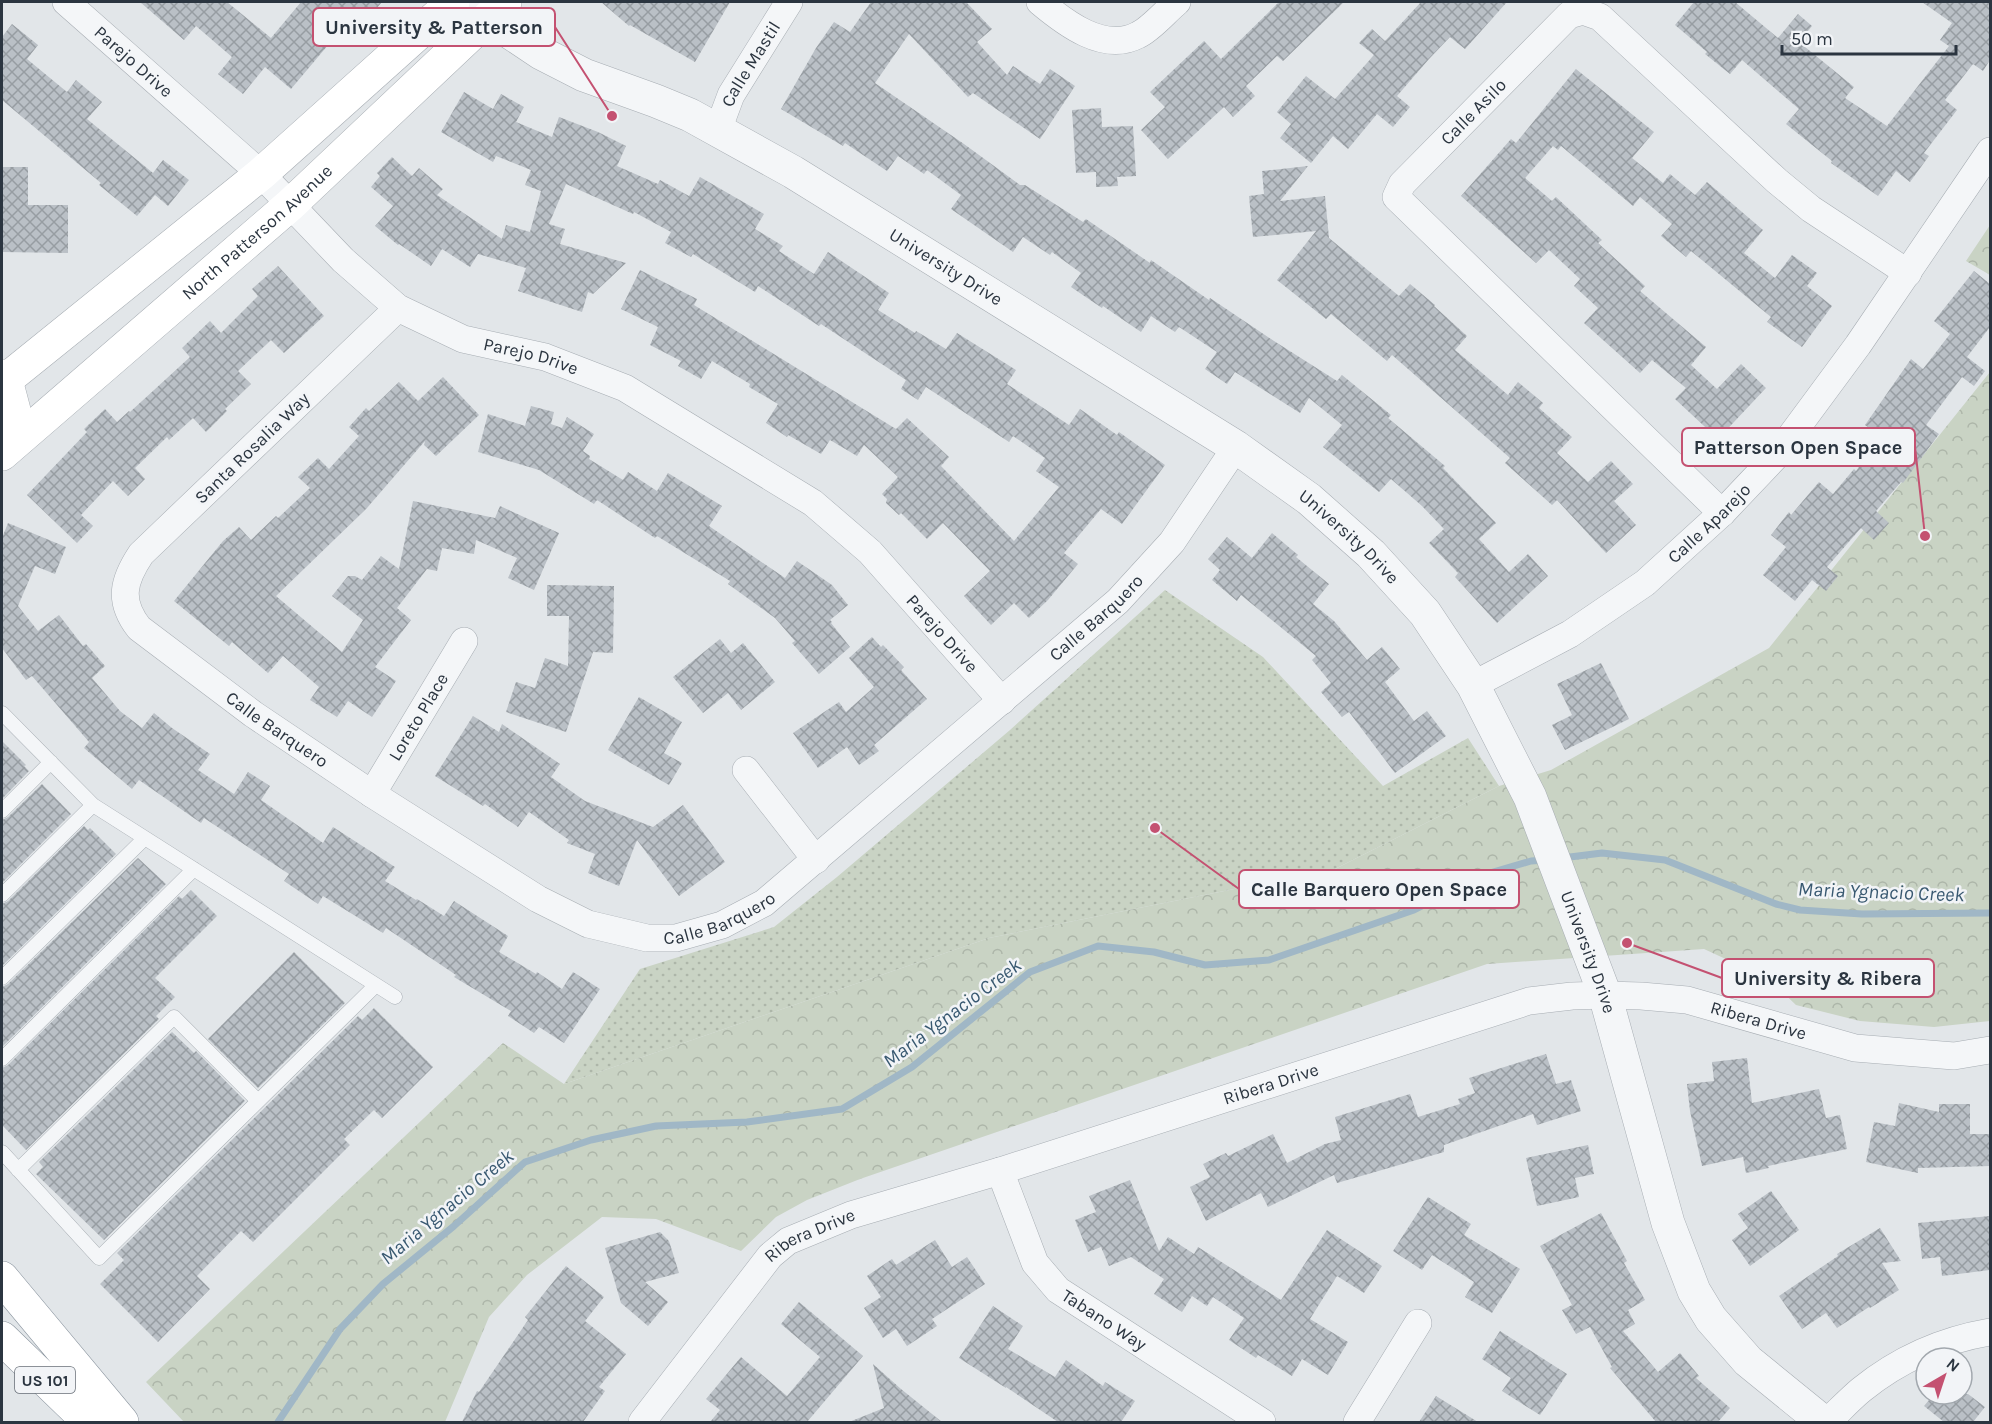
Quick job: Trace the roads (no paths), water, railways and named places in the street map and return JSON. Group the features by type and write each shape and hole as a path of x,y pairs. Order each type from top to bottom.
{"main road":[{"path":"8,439 3,380 261,174 453,2"},
{"name":"North Patterson Avenue","path":"8,439 290,205 490,6"},
{"path":"2,1278 122,1422"},
{"name":"US 101","path":"2,1338 89,1422"}],"street":[{"name":"Parejo Drive","path":"66,2 261,174 343,260 398,308 463,339 545,357 625,388 813,503 870,552 1002,701"},
{"name":"Calle Mastil","path":"718,130 731,95 789,2"},
{"path":"1040,2 1093,38 1118,41 1139,35 1177,2"},
{"name":"University Drive","path":"490,6 511,33 541,53 584,75 656,101 718,130 803,178 1236,447 1309,499 1371,554 1425,613 1473,685 1530,797 1605,995 1668,1223 1694,1291 1712,1319 1748,1361 1822,1422"},
{"name":"Calle Asilo","path":"1722,513 1396,197 1401,184 1569,15 1583,11 1600,17 1777,181 1811,209 1908,273"},
{"name":"Calle Aparejo","path":"1473,685 1570,634 1635,590 1722,513 1776,456 1858,345 1990,151"},
{"name":"Santa Rosalia Way","path":"124,600 129,572 141,554 398,308"},
{"name":"Calle Barquero","path":"124,600 129,615 139,628 253,714 372,794 538,899 588,924 647,938 676,938 722,925 764,903 1118,601 1172,542 1236,447"},
{"name":"Loreto Place","path":"372,794 464,641"},
{"path":"746,770 816,860"},
{"name":"Ribera Drive","path":"642,1422 770,1256 788,1241 851,1215 1000,1171 1529,1001 1605,995 1687,1000 1855,1048 1954,1056 1990,1050"},
{"name":"Tabano Way","path":"1000,1171 1035,1263 1058,1290 1262,1422"},
{"path":"1357,1422 1418,1323"},
{"path":"1827,1422 1861,1390 1909,1358 1963,1337 1990,1332"}],"lane":[{"path":"2,713 93,805 395,997"},
{"path":"2,811 51,762"},
{"path":"2,895 93,805"},
{"path":"2,978 145,838"},
{"path":"2,1059 194,869"},
{"path":"2,1152 99,1258 376,985"},
{"path":"18,1170 174,1017 258,1101"}],"waterway":[{"name":"Maria Ygnacio Creek","path":"1562,858 1602,853 1665,860 1776,904 1800,910 1862,914 1990,913"},
{"name":"Maria Ygnacio Creek","path":"278,1422 340,1329 383,1284 454,1226 525,1162 591,1140 656,1126 747,1122 842,1109 912,1067 1030,972 1098,946 1154,952 1205,965 1269,960 1414,910 1483,875 1531,861 1545,860"}],"place":[{"name":"University & Patterson","path":"612,116"},
{"name":"Patterson Open Space","path":"1925,536"},
{"name":"Calle Barquero Open Space","path":"1155,828"},
{"name":"University & Ribera","path":"1627,943"}]}
